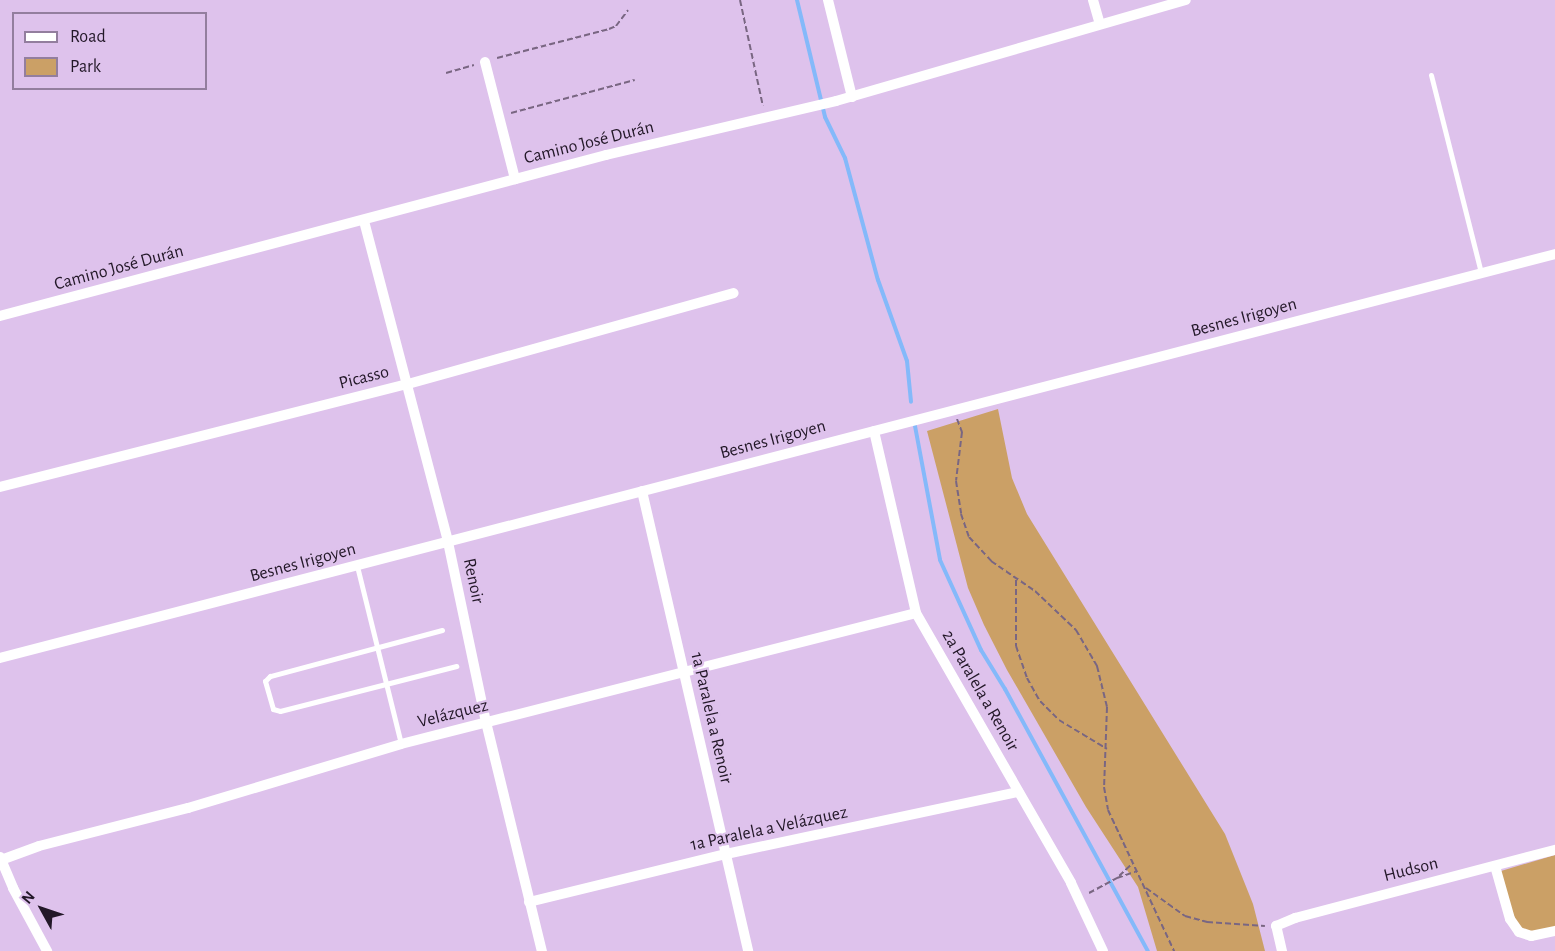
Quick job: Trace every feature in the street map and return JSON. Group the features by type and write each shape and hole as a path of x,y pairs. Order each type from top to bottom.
{"street":[{"path":"828,0 852,97"},
{"path":"1093,0 1100,24"},
{"name":"Camino José Durán","path":"0,316 515,179 852,97 1186,0"},
{"path":"485,62 515,179"},
{"name":"Renoir","path":"364,221 448,542 486,722 542,951"},
{"name":"Besnes Irigoyen","path":"0,658 1555,254"},
{"name":"Picasso","path":"0,487 408,384 734,293"},
{"name":"2a Paralela a Renoir","path":"874,431 916,613 1071,883 1103,951"},
{"name":"1a Paralela a Renoir","path":"642,492 748,951"},
{"name":"Velázquez","path":"1,858 188,808 401,744 916,613"},
{"name":"1a Paralela a Velázquez","path":"529,902 726,854 1018,792"},
{"name":"Hudson","path":"1276,926 1318,910 1555,850"},
{"path":"1,858 21,906 47,951"},
{"path":"1495,866 1510,919 1520,932 1531,936 1555,931"},
{"path":"1276,926 1282,951"}],"lane":[{"path":"1431,75 1481,273"},
{"path":"357,566 401,744"},
{"path":"442,630 270,676 266,681 273,710 280,711 456,666"}],"path":[{"path":"740,0 766,117"},
{"path":"446,73 609,29 616,26 628,10"},
{"path":"499,116 635,80"},
{"path":"954,410 962,432 956,481 961,514 969,537 991,561 1035,591 1076,630 1097,666 1107,708 1104,787 1108,810 1174,951"},
{"path":"1016,580 1016,646 1027,678 1040,701 1059,720 1107,749"},
{"path":"1117,878 1133,863"},
{"path":"1097,890 1117,878 1137,871"},
{"path":"1144,887 1185,916 1242,926 1276,926"}],"green space":[{"path":"998,409 1012,478 1027,514 1225,834 1253,904 1265,951 1157,951 1138,887 1086,807 1007,670 984,625 968,588 927,431"},
{"path":"1555,855 1555,927 1530,932 1515,926 1501,871"}],"waterway":[{"path":"797,0 825,117 845,158 878,280 907,361 911,402"},
{"path":"915,426 940,560 981,650 1005,689 1148,951"}]}
